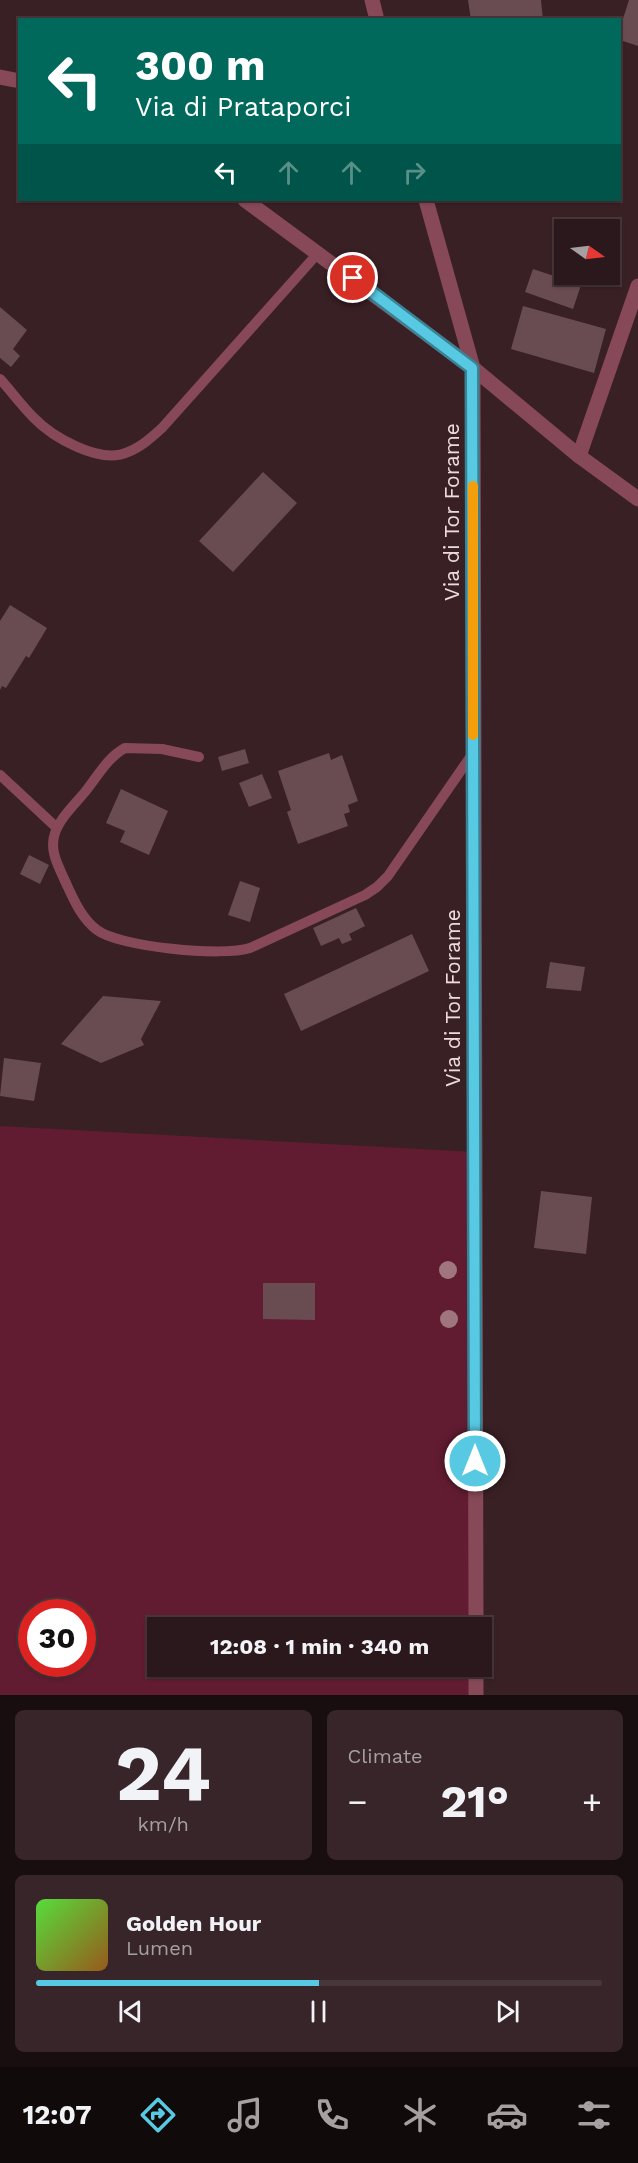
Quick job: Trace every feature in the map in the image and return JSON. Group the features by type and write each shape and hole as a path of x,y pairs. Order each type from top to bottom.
{"street":[{"path":"372,0 376,18"},
{"path":"0,77 18,81"},
{"path":"246,201 319,252 472,368 579,456 638,500"},
{"name":"Via di Tor Forame","path":"426,201 472,368 476,1617"},
{"path":"579,456 638,286"},
{"path":"476,1677 476,1695"}],"lane":[{"path":"0,379 33,417 49,431 99,454 127,453 149,440 162,428 319,252"},
{"path":"199,757 162,749 125,748 110,761 57,828 53,851 56,861 76,904 98,931 123,942 215,953 249,948 377,887 393,870 473,753"},
{"path":"0,775 57,828"}],"shaded area":[{"path":"0,1126 474,1152 476,1617 147,1617 147,1677 476,1677 476,1695 0,1695"}],"building":[{"path":"468,0 541,0 543,18 471,18"},
{"path":"629,0 638,0 638,46 621,40 621,25"},
{"path":"533,269 554,276 554,285 581,285 573,309 525,292"},
{"path":"523,306 606,329 594,373 511,349"},
{"path":"0,307 27,330 13,349 20,356 11,367 0,358"},
{"path":"263,472 297,503 233,572 199,541"},
{"path":"10,605 47,628 29,658 26,656 6,688 2,686 0,690 0,621"},
{"path":"245,749 249,763 222,771 218,757"},
{"path":"329,753 331,760 342,755 358,801 348,805 350,812 344,814 348,826 298,844 287,812 291,810 278,771"},
{"path":"262,774 272,798 249,807 239,783"},
{"path":"121,789 168,811 149,855 120,842 125,831 106,823"},
{"path":"29,855 49,865 40,884 20,874"},
{"path":"240,881 260,888 250,922 228,915"},
{"path":"356,908 365,926 349,934 352,940 342,944 339,938 321,946 313,928"},
{"path":"412,934 429,971 301,1031 284,994"},
{"path":"550,962 585,967 581,991 546,988"},
{"path":"103,996 161,1001 141,1039 144,1045 101,1063 61,1044"},
{"path":"4,1058 41,1063 34,1101 0,1096"},
{"path":"541,1191 592,1197 586,1254 534,1248"},
{"path":"263,1283 315,1283 315,1320 263,1319"}],"slow traffic":[{"path":"473,486 473,735"}],"route":[{"path":"353,278 472,368 475,1461"}]}
